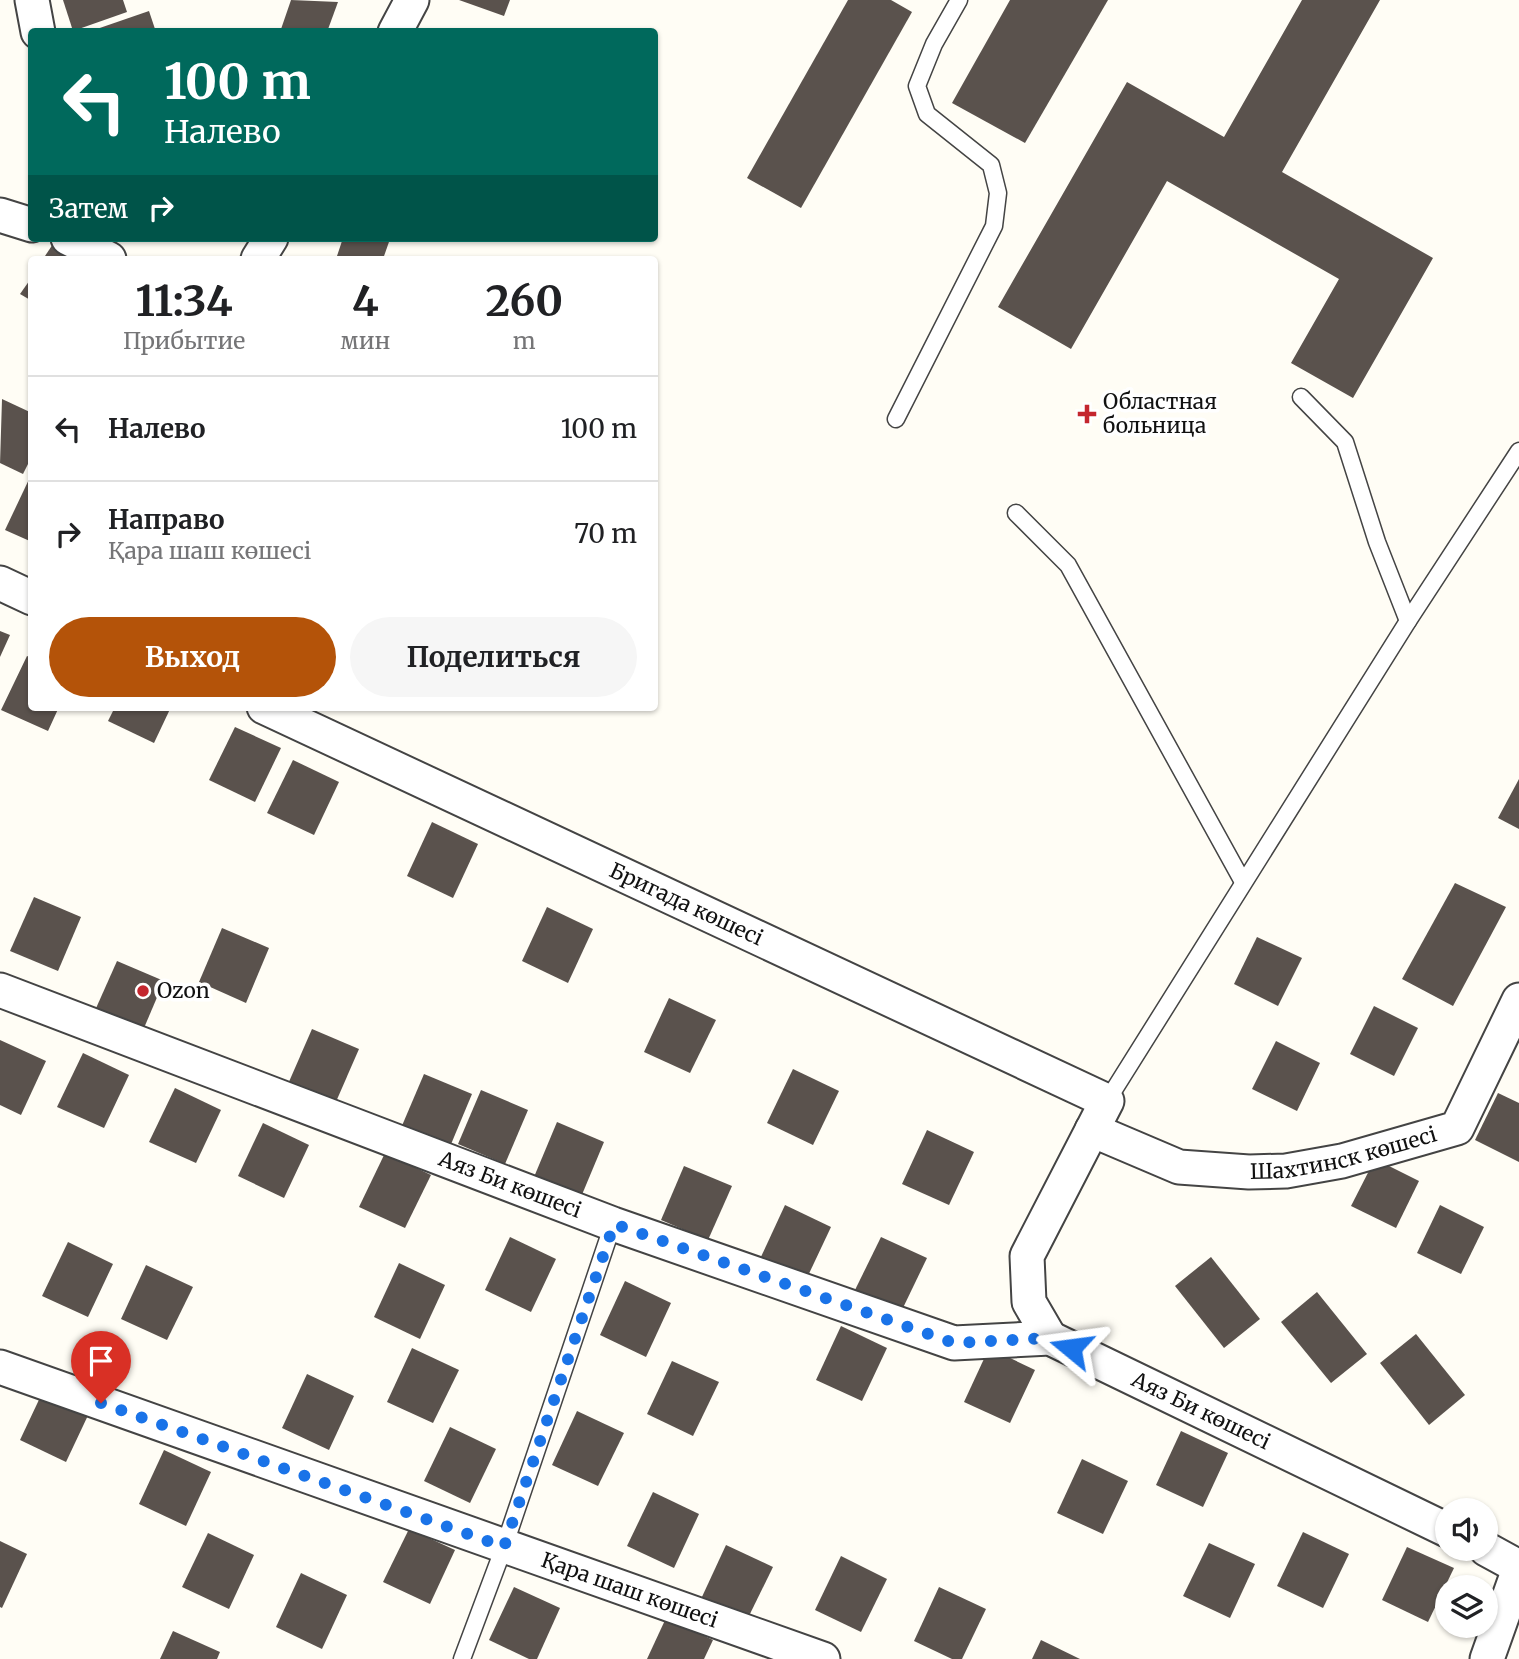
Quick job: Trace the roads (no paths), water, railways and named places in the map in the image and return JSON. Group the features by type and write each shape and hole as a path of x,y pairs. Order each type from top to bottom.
{"street":[{"path":"32,0 37,28"},
{"path":"397,28 412,0"},
{"path":"0,215 28,224"},
{"path":"81,242 104,256"},
{"path":"0,583 28,596"},
{"name":"Бригада көшесі","path":"273,711 1107,1101"},
{"name":"Аяз Би көшесі","path":"0,990 614,1224 954,1343 1050,1338 1435,1524"},
{"name":"Шахтинск көшесі","path":"1092,1130 1180,1167 1249,1172 1286,1171 1342,1161 1457,1128 1519,1000"},
{"path":"1050,1338 1029,1302 1027,1256 1107,1101"},
{"name":"Қара шаш көшесі","path":"0,1367 823,1659"},
{"path":"1487,1659 1519,1568 1498,1556"}],"lane":[{"path":"896,419 994,226 998,193 990,165 927,114 917,86 934,44 959,0"},
{"path":"1301,397 1345,442 1377,542 1408,621"},
{"path":"1107,1101 1408,621 1519,451"},
{"path":"1016,513 1068,565 1243,882"},
{"path":"462,1659 504,1547 614,1224"}],"place":[{"name":"Областная больница","path":"1087,414"},
{"name":"Ozon","path":"143,991"}]}
